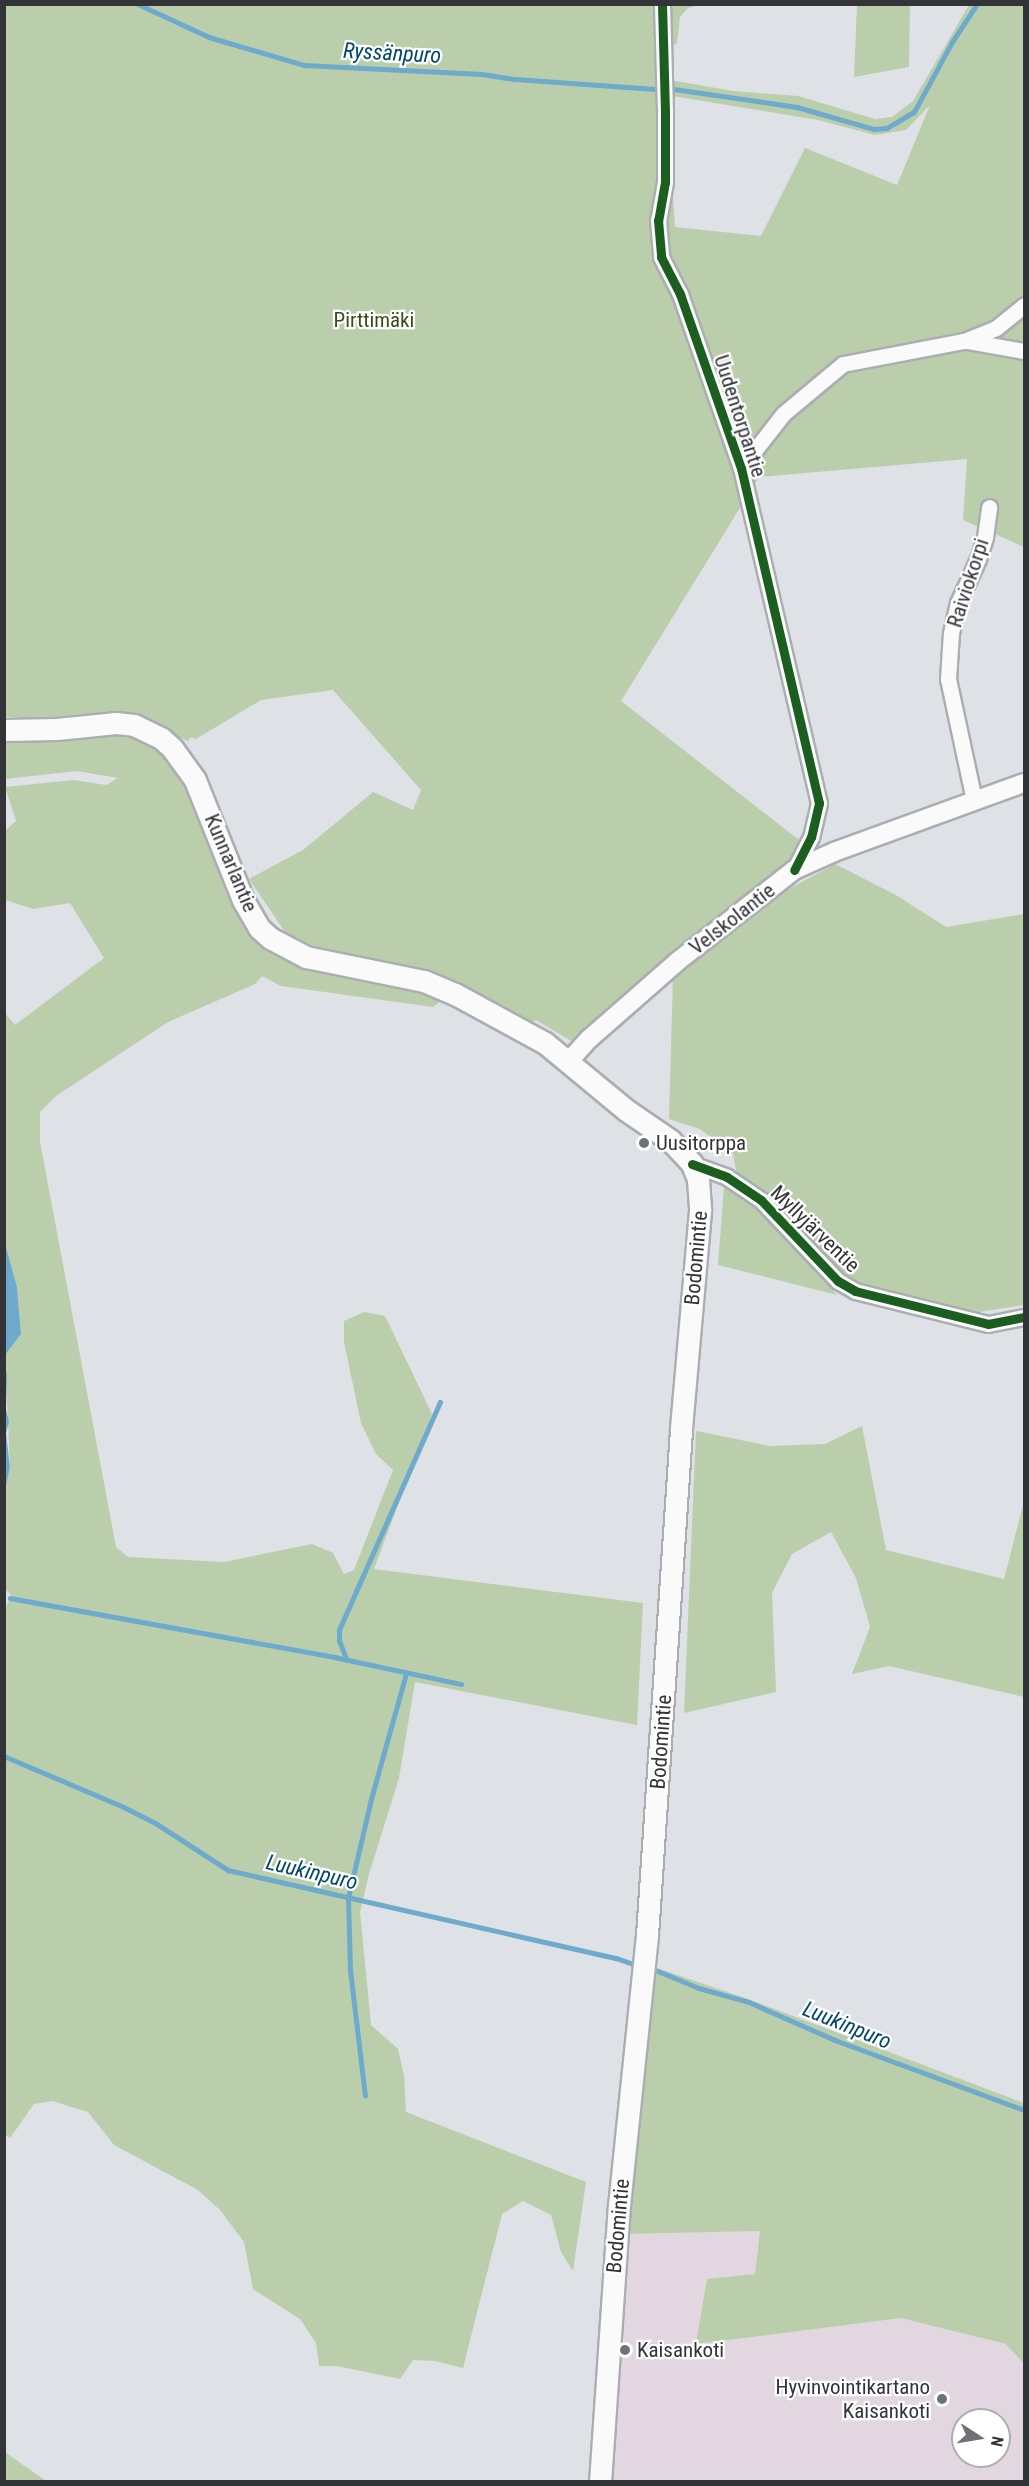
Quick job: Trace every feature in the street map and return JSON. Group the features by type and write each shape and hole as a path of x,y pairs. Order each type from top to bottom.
{"main road":[{"name":"Kunnarlantie","path":"4,730 57,729 116,723 148,730 172,748 195,780 243,900 259,928 270,938 306,957 424,981 455,994 545,1043 569,1061"},
{"name":"Bodomintie","path":"569,1061 626,1110 670,1140 692,1164 698,1179 700,1211 681,1430 647,1935 619,2204 600,2481"}],"street":[{"name":"Uudentorpantie","path":"662,4 665,182 658,220 661,256 680,294 741,468 819,803 811,837 794,870"},
{"path":"741,468 783,414 843,364 964,340 996,328 1024,305"},
{"path":"964,340 1024,351"},
{"name":"Raiviokorpi","path":"974,800 948,679 951,633 958,603 978,559 985,537 989,507"},
{"name":"Velskolantie","path":"569,1061 588,1038 678,961 794,870 1024,783"},
{"name":"Myllyjärventie","path":"692,1164 727,1177 761,1200 838,1281 855,1291 988,1323 1024,1317"}],"shaded area":[{"path":"760,2231 755,2274 707,2280 697,2344 901,2318 1006,2344 1024,2364 1024,2481 611,2482 624,2234"}],"green space":[{"name":"Pirttimäki","path":"5,5 660,5 675,227 761,236 805,148 897,185 930,105 906,130 875,135 818,120 672,96 671,83 676,81 733,91 798,96 875,119 892,117 913,101 969,5 1024,5 1024,547 963,520 967,459 759,477 621,701 808,847 573,1042 536,1020 533,1022 455,980 331,954 285,932 249,879 303,850 373,792 413,810 421,790 333,690 261,700 196,739 191,737 188,741 135,718 5,717"},
{"path":"669,5 699,5 688,8 680,17 677,43 674,45 669,44"},
{"path":"857,5 910,5 909,67 854,77"},
{"path":"107,729 143,736 178,765 263,939 446,997 433,1007 281,986 262,976 255,984 168,1022 56,1096 40,1112 40,1142 116,1547 128,1557 224,1562 312,1544 333,1553 344,1574 354,1570 393,1470 376,1454 361,1423 344,1342 344,1321 364,1312 385,1316 432,1414 374,1569 643,1603 637,1725 415,1682 399,1778 369,1874 360,1912 371,2025 398,2049 404,2075 406,2112 586,2182 573,2271 561,2252 551,2215 523,2201 502,2214 463,2368 435,2361 413,2360 400,2379 337,2366 319,2366 316,2343 300,2319 253,2289 244,2242 220,2210 198,2190 114,2145 88,2112 52,2101 34,2104 10,2138 5,2134 4,1613 11,1595 5,1589 4,1490 10,1467 5,1355 21,1334 17,1287 5,1243 5,1013 15,1025 104,958 70,903 33,909 5,900 5,831 16,821 5,787 74,780 106,785 118,778 77,771 5,779 5,736"},
{"path":"835,864 896,895 946,927 1024,914 1024,1305 972,1313 853,1283 769,1197 737,1175 733,1154 700,1129 669,1119 673,976 785,891"},
{"path":"724,1187 757,1207 837,1295 718,1265"},
{"path":"862,1426 886,1550 1004,1579 1024,1501 1024,1697 889,1666 852,1674 870,1627 856,1578 831,1532 792,1554 772,1593 776,1692 684,1713 696,1431 770,1446 825,1444"},
{"path":"654,1967 751,2000 1024,2103 1024,2364 1006,2344 901,2318 696,2344 707,2279 755,2274 760,2231 624,2234"},
{"path":"5,2452 46,2481 5,2481"}],"water":[{"path":"5,1243 17,1287 21,1334 5,1355"},
{"path":"4,1366 7,1374 6,1409 9,1422 6,1433 10,1467 5,1490"}],"waterway":[{"name":"Ryssänpuro","path":"138,4 209,37 304,65 482,74 515,79 655,89"},
{"name":"Ryssänpuro","path":"674,89 797,107 874,129 887,128 914,112 952,42 977,4"},
{"path":"346,1659 339,1641 339,1630 440,1402"},
{"path":"10,1598 339,1658 461,1684"},
{"path":"365,2096 350,1970 348,1898 371,1799 406,1674"},
{"name":"Luukinpuro","path":"4,1756 124,1807 157,1824 228,1870 616,1958 633,1964"},
{"name":"Luukinpuro","path":"658,1971 699,1988 749,2002 835,2040 1024,2110"}],"cycle path":[{"path":"662,4 665,182 658,220 661,257 680,294 741,468 819,803 811,837 794,870"},
{"path":"692,1164 727,1177 761,1200 838,1281 855,1291 988,1324 1024,1317"}],"place":[{"name":"Uusitorppa","path":"644,1143"},
{"name":"Kaisankoti","path":"625,2350"},
{"name":"Hyvinvointikartano Kaisankoti","path":"942,2399"}]}
